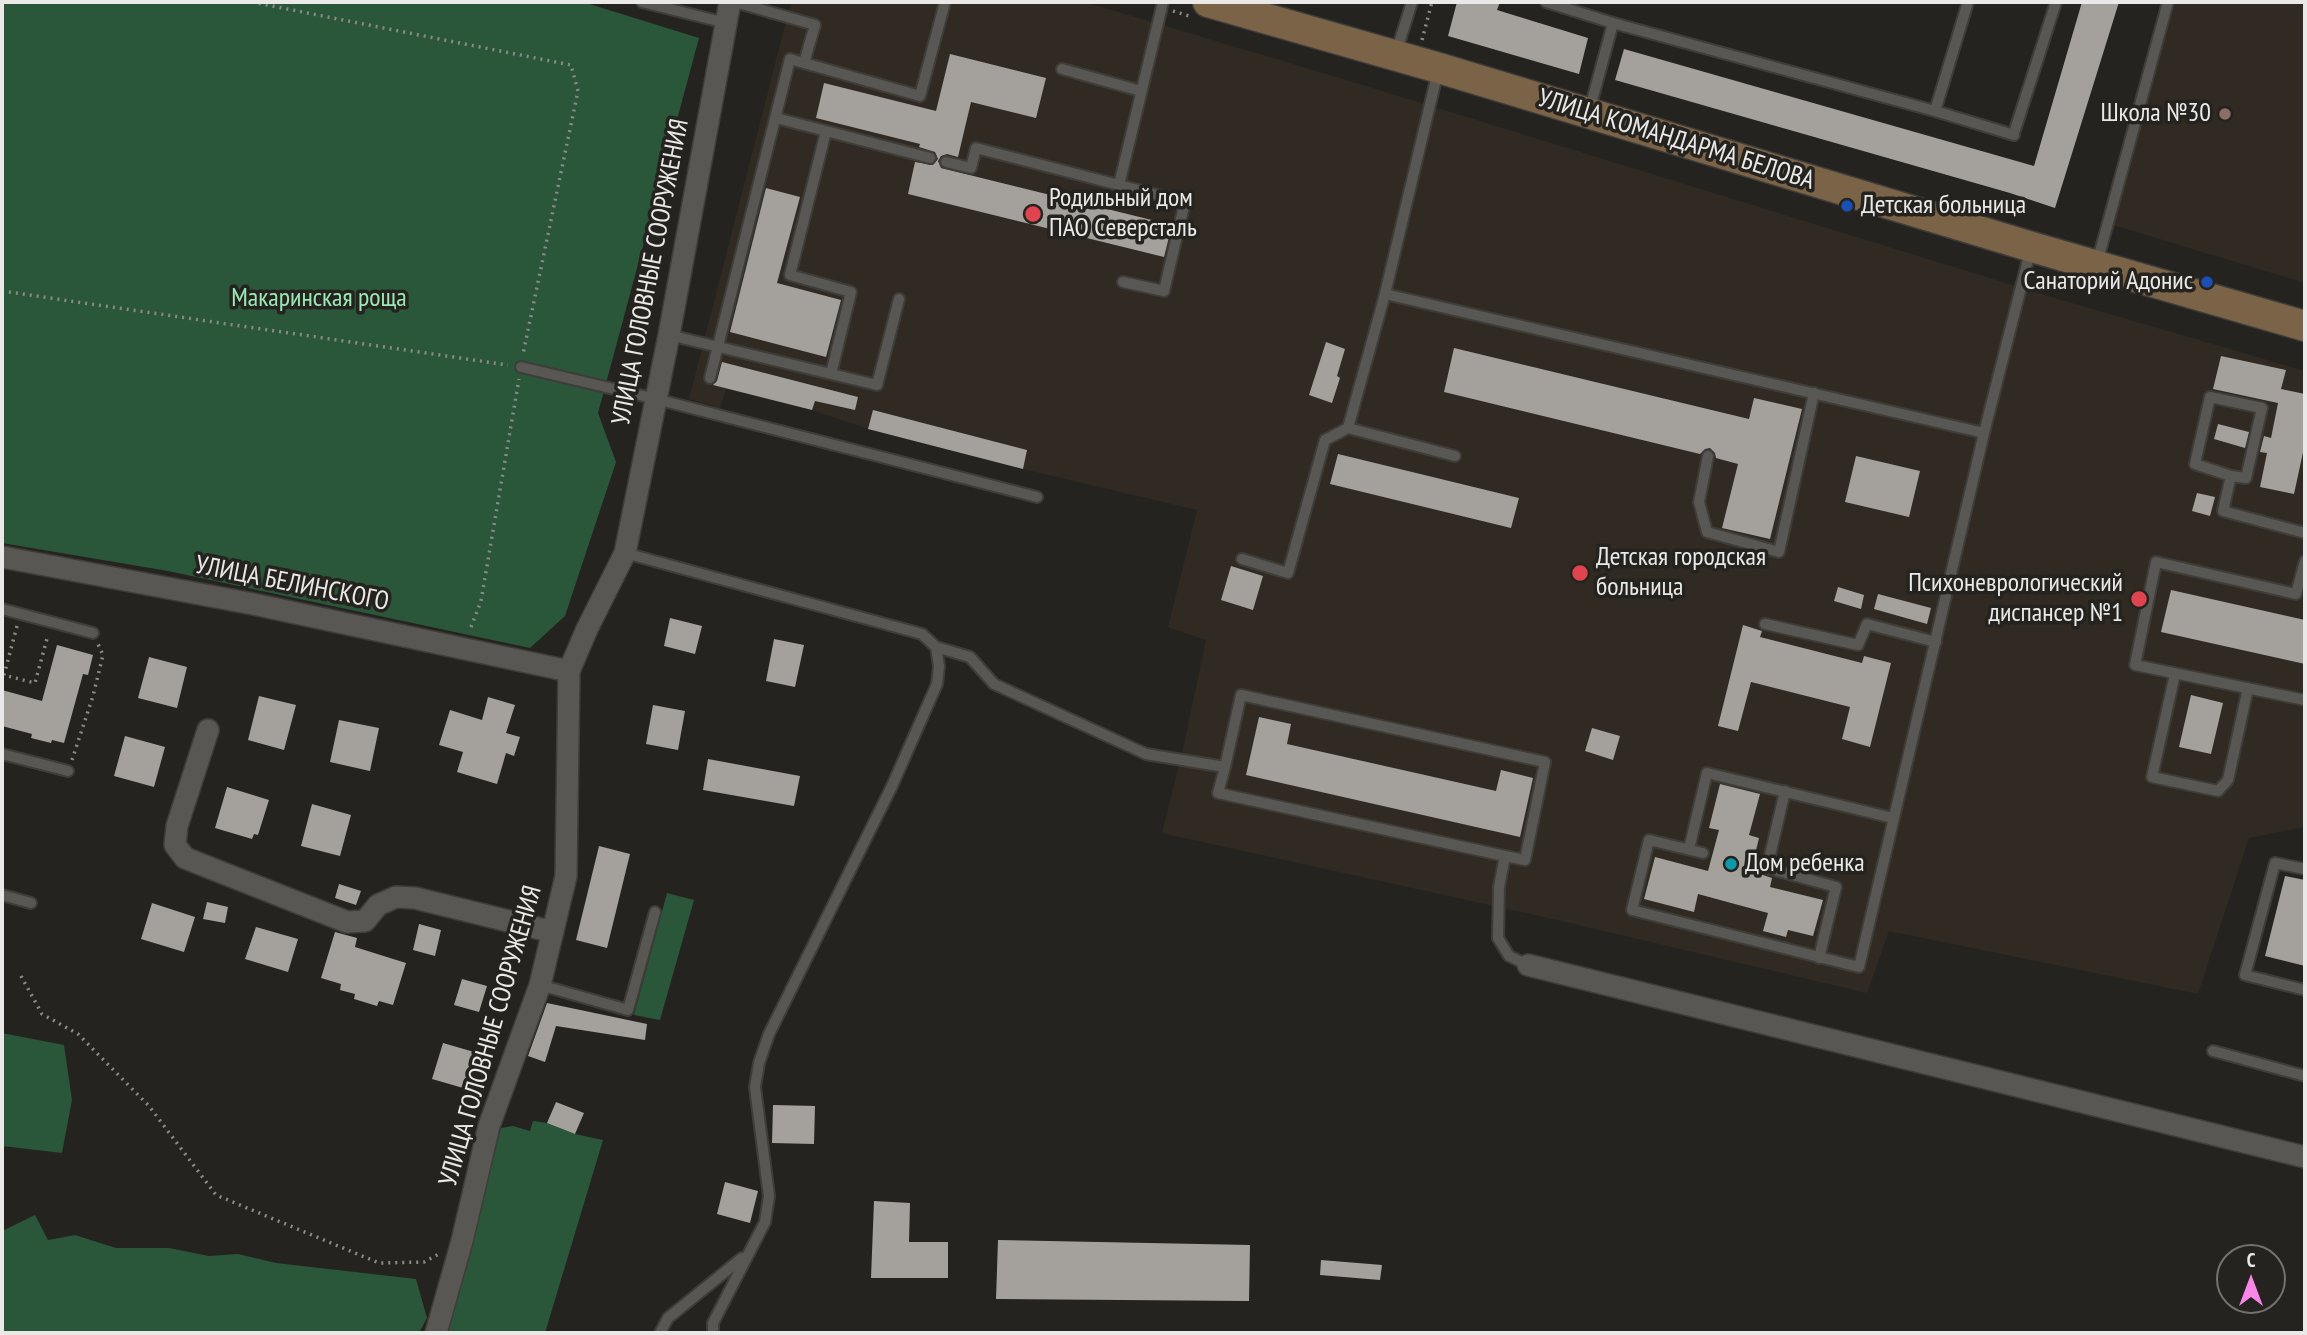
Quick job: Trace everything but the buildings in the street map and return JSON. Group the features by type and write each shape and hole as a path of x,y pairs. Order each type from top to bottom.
{"main road":[{"name":"УЛИЦА КОМАНДАРМА БЕЛОВА","path":"1208,2 2305,326"}],"street":[{"name":"УЛИЦА ГОЛОВНЫЕ СООРУЖЕНИЯ","path":"436,1333 462,1241 489,1126 540,985 566,876 569,671 625,553 732,2"},
{"name":"УЛИЦА БЕЛИНСКОГО","path":"2,557 253,604 569,671"},
{"path":"208,730 177,826 175,845 185,858 347,922 365,921 378,905 396,897 415,898 553,932"},
{"path":"1528,965 2305,1157"}],"lane":[{"path":"642,2 726,23"},
{"path":"732,2 816,24 804,63"},
{"path":"710,377 790,59 920,96 945,2"},
{"path":"1119,185 1163,2"},
{"path":"1348,428 1385,294 1417,62 1412,2"},
{"path":"1546,2 1613,23 2015,133 2056,2"},
{"path":"1935,111 1968,2"},
{"path":"2097,266 2168,2"},
{"path":"1589,114 1613,23"},
{"path":"1062,69 1141,91"},
{"path":"776,118 930,158"},
{"path":"826,131 790,275 851,292 831,374"},
{"path":"946,162 971,168 976,148 1185,202 1164,291 1123,282"},
{"path":"1703,853 1649,840 1632,910 1858,967 1984,433 2032,247"},
{"path":"1385,294 1984,433"},
{"path":"669,335 877,385 899,299"},
{"path":"521,367 1037,497"},
{"path":"1708,456 1699,502 1707,532 1779,552 1814,393"},
{"path":"2210,397 2262,408 2246,478 2231,476 2195,464 2210,397"},
{"path":"1242,559 1287,573 1325,440 1348,428 1455,456"},
{"path":"2231,476 2223,510 2305,533"},
{"path":"625,553 922,634 936,647 970,657 993,684 1146,754 1225,766"},
{"path":"2305,561 2296,594 2156,562 2135,665 2305,700"},
{"path":"2,609 93,633"},
{"path":"1765,624 1858,645 1867,624 1936,642"},
{"path":"713,1333 713,1322 765,1222 769,1196 755,1087 759,1063 769,1034 892,786 937,684 939,666 936,647"},
{"path":"2175,674 2152,778 2218,791 2228,780 2248,688"},
{"path":"1241,695 1545,762 1525,860 1218,793 1225,766 1241,695"},
{"path":"2,754 68,771"},
{"path":"1689,849 1707,773 1893,818"},
{"path":"1785,791 1767,868 1836,887 1819,958"},
{"path":"1506,856 1499,887 1498,938 1509,956 1528,965"},
{"path":"2305,869 2275,863 2245,975 2305,990"},
{"path":"2,895 31,903"},
{"path":"540,985 628,1010 655,912"},
{"path":"2213,1051 2305,1076"},
{"path":"660,1333 668,1318 747,1253"}],"path":[{"path":"252,2 571,65 578,91 521,367 481,601 471,627"},
{"path":"1417,62 1432,2"},
{"path":"2,291 521,367"},
{"path":"20,614 4,675 24,681 35,683 51,622"},
{"path":"68,771 93,696 103,655 93,633"},
{"path":"21,976 42,1014 78,1034 149,1106 216,1195 379,1263 424,1262 462,1241"}],"shaded area":[{"path":"791,2 1085,2 2048,296 2305,371 2305,827 2249,838 2198,994 1889,931 1867,993 1553,919 1162,833 1206,640 1168,627 1197,510 1023,469 1026,450 874,410 868,429 812,410 726,389 720,408 689,399"},
{"name":"Школа №30","path":"2175,2 2305,2 2305,283 2113,225"}],"green space":[{"name":"Макаринская роща","path":"2,2 583,2 699,38 598,413 616,462 565,616 530,648 168,571 2,543"},
{"path":"667,893 694,900 660,1020 634,1015"},
{"path":"2,1033 64,1045 72,1100 62,1153 2,1146"},
{"path":"533,1121 603,1140 545,1333 441,1333 470,1243 501,1128 513,1126 530,1131"},
{"path":"35,1215 48,1240 75,1235 116,1248 169,1248 209,1256 238,1254 276,1263 416,1279 427,1318 419,1333 2,1333 2,1231"}],"place":[{"name":"Школа №30","path":"2225,114"},
{"name":"Детская больница","path":"1847,206"},
{"name":"Родильный дом ПАО Северсталь","path":"1033,214"},
{"name":"Санаторий Адонис","path":"2207,282"},
{"name":"Детская городская больница","path":"1580,573"},
{"name":"Психоневрологический диспансер №1","path":"2139,599"},
{"name":"Дом ребенка","path":"1731,864"}]}
